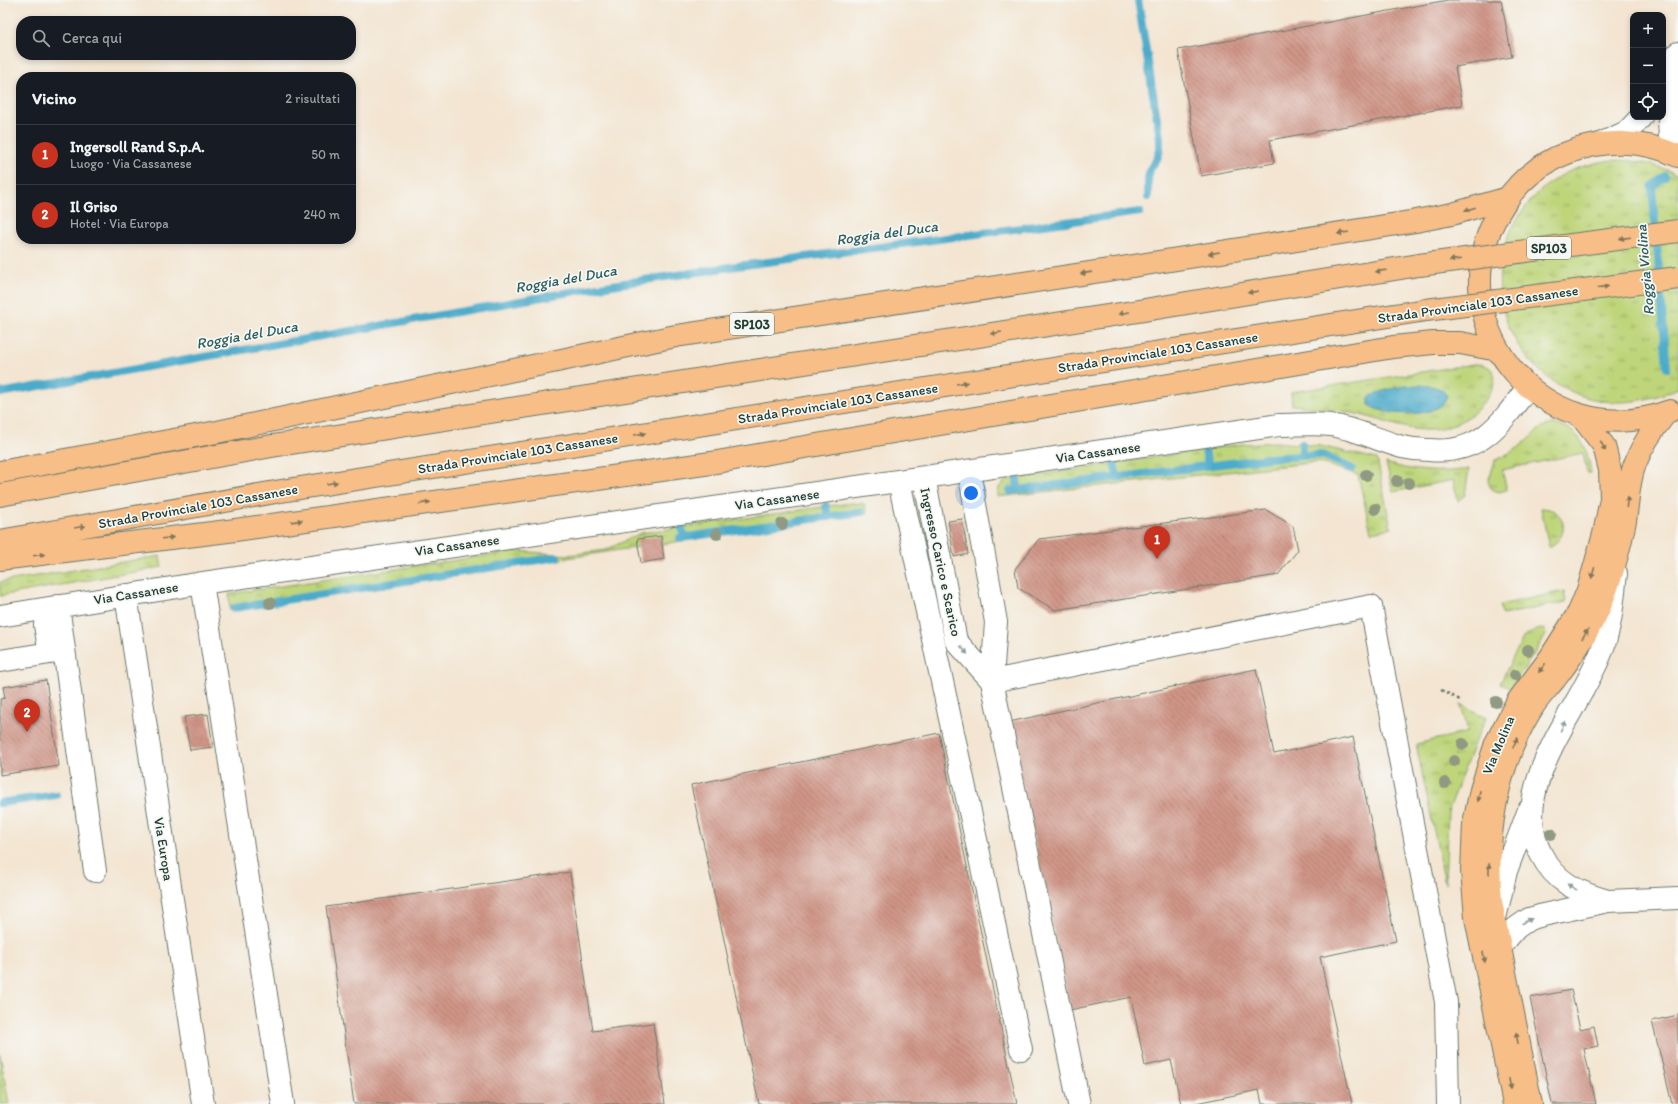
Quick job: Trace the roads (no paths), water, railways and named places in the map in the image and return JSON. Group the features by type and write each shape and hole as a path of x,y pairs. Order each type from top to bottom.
{"main road":[{"path":"1672,410 1654,416 1628,420 1598,419 1580,415 1548,401 1528,387 1518,377 1498,350 1489,332 1480,294 1480,270 1485,244 1490,229 1499,211 1508,198 1532,173 1546,164 1570,152 1598,144 1610,143 1637,144 1675,155"},
{"name":"SP103","path":"0,472 216,432 676,336 1124,268 1416,221 1452,214 1508,198"},
{"name":"SP103","path":"0,495 272,446 1126,313 1419,265 1678,231"},
{"name":"Strada Provinciale 103 Cassanese","path":"0,541 289,489 1426,310 1678,278"},
{"path":"0,560 220,532 710,463 1393,347 1425,343 1460,343 1498,350"},
{"name":"Via Molina","path":"1531,1104 1494,922 1489,877 1489,844 1497,795 1512,749 1531,710 1566,664 1596,618 1605,595 1620,540 1631,475 1635,464 1647,438 1672,410"},
{"name":"Via Molina","path":"1514,1104 1476,913 1472,871 1474,823 1481,790 1496,743 1517,702 1550,658 1579,612 1588,590 1604,534 1611,499 1610,470 1604,446 1580,415"}],"street":[{"path":"1670,68 1668,104 1675,155"},
{"path":"1598,144 1627,132 1638,120"},
{"name":"Via Cassanese","path":"0,616 126,594 1279,425 1331,425 1410,449 1435,451 1458,450 1477,442 1496,429 1528,387"},
{"path":"969,471 996,622 992,681 1079,1104"},
{"name":"Ingresso Carico e Scarico","path":"924,477 956,641 992,681"},
{"path":"899,481 1021,1049"},
{"name":"Via Molina","path":"1608,901 1576,890 1554,873 1545,862 1533,833 1531,818 1533,801 1540,776 1548,756 1594,669 1607,636 1612,611 1620,540"},
{"path":"202,583 283,1104"},
{"name":"Via Europa","path":"126,594 203,1104"},
{"path":"992,681 1371,606 1446,1002 1448,1104"},
{"path":"0,661 50,653 51,607"},
{"path":"51,607 95,871"},
{"path":"1494,922 1506,871 1520,830 1533,801"},
{"name":"Via Molina","path":"1499,948 1516,928 1529,919 1543,915 1608,901 1678,898"}],"water":[{"path":"1418,385 1438,388 1444,392 1447,396 1443,404 1435,409 1411,414 1386,412 1369,405 1369,397 1375,394 1393,388"}],"waterway":[{"path":"1138,0 1160,138 1160,150 1157,159 1150,169 1148,179 1148,197"},
{"name":"Roggia Violina","path":"1665,176 1652,187 1667,368"},
{"name":"Roggia del Duca","path":"0,393 599,287 730,267 1140,212"},
{"path":"1302,444 1302,455"},
{"path":"1205,450 1208,466"},
{"path":"1010,491 1269,458 1319,455 1325,456 1352,469"},
{"path":"1114,463 1117,477"},
{"path":"1017,478 1018,490"},
{"path":"826,506 828,517"},
{"path":"680,538 861,512"},
{"path":"682,528 684,538"},
{"path":"234,608 557,557"},
{"path":"0,803 56,795"}],"place":[{"name":"Ingersoll Rand S.p.A.","path":"1157,559"},
{"name":"Il Griso","path":"27,732"}]}
